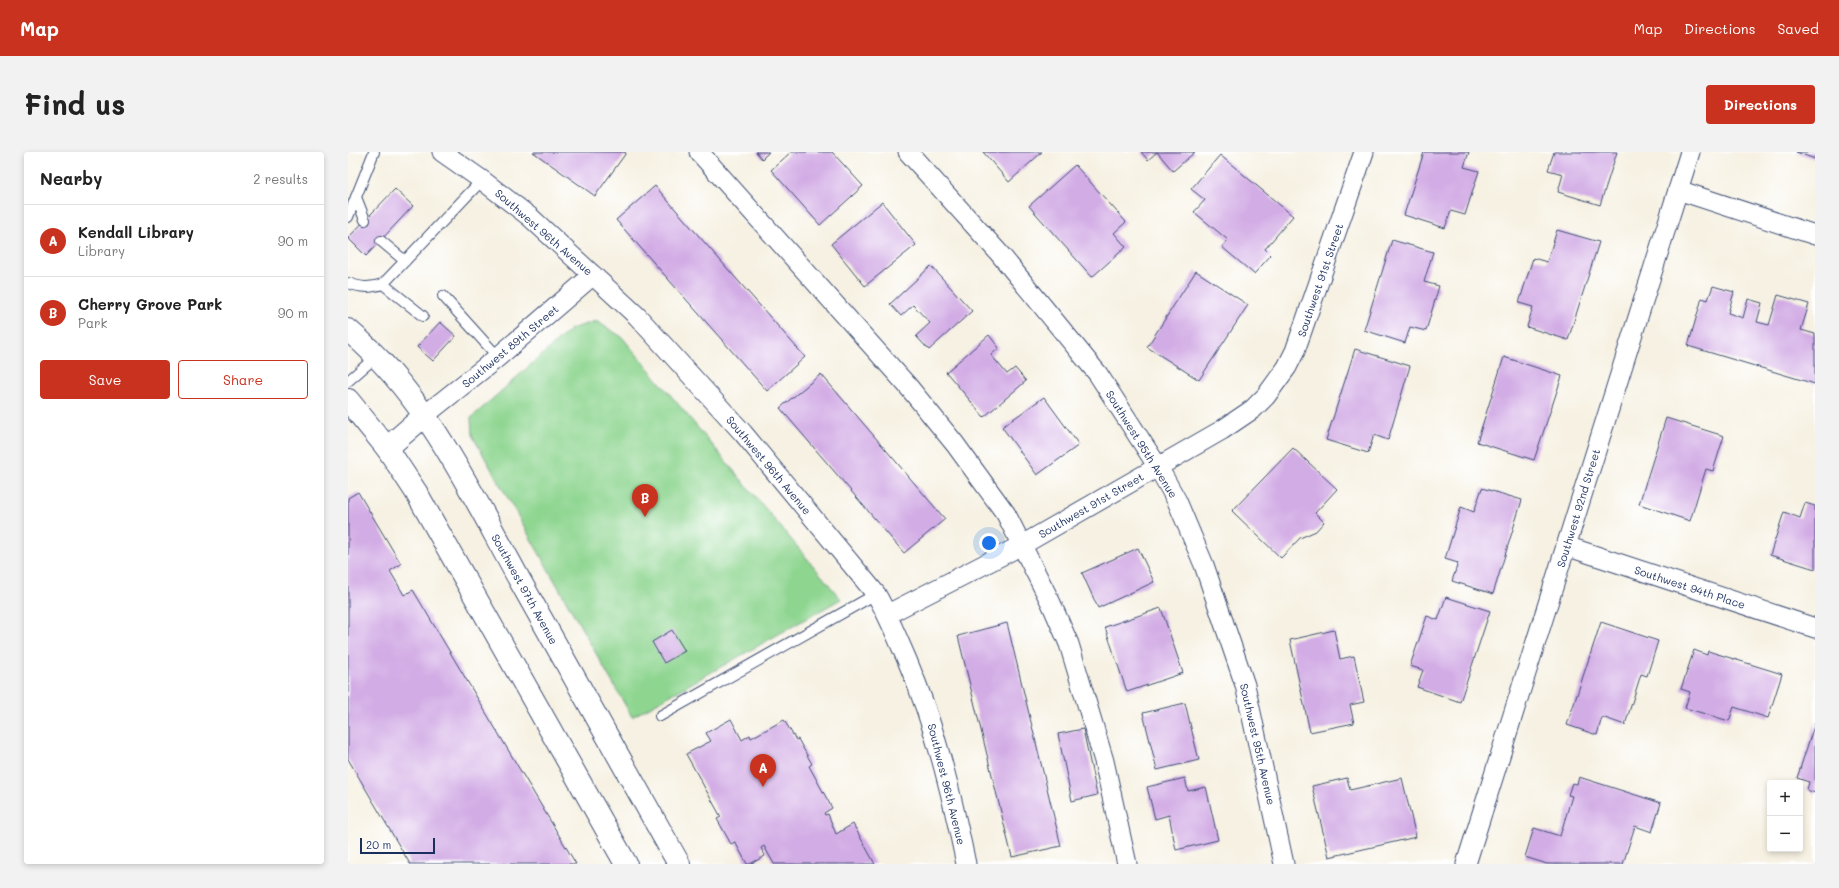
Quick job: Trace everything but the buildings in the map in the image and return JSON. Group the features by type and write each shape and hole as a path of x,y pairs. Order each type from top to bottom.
{"street":[{"name":"Southwest 96th Avenue","path":"442,152 482,180 530,217 637,316 743,433 876,594 888,614 925,703 939,748 966,864"},
{"path":"699,152 907,385 955,444 998,502 1022,545 1062,626 1075,661 1104,761 1127,864"},
{"name":"Southwest 95th Avenue","path":"908,152 999,254 1098,374 1158,467 1177,501 1204,565 1245,685 1284,864"},
{"name":"Southwest 91st Street","path":"888,614 1022,545 1222,430 1253,410 1278,381 1296,351 1362,152"},
{"name":"Southwest 92nd Street","path":"1466,864 1690,152"},
{"path":"1678,190 1815,235"},
{"name":"Southwest 89th Street","path":"425,415 498,357 593,275"},
{"name":"Southwest 97th Avenue","path":"349,333 377,356 425,415 477,503 679,864"},
{"path":"348,400 387,448 416,492 626,864"},
{"path":"387,448 425,415"},
{"name":"Southwest 94th Place","path":"1566,546 1815,628"}],"lane":[{"path":"348,217 374,152"},
{"path":"348,283 357,287 370,288 383,284 482,180"},
{"path":"356,197 365,220"},
{"path":"381,241 405,261"},
{"path":"383,284 423,316"},
{"path":"443,296 498,357"},
{"path":"348,381 377,356"},
{"path":"660,716 876,594"}],"green space":[{"path":"596,321 622,337 841,599 632,717 472,435 471,418 571,329"}],"place":[{"name":"Cherry Grove Park","path":"645,517"},
{"name":"Kendall Library","path":"763,787"}]}
